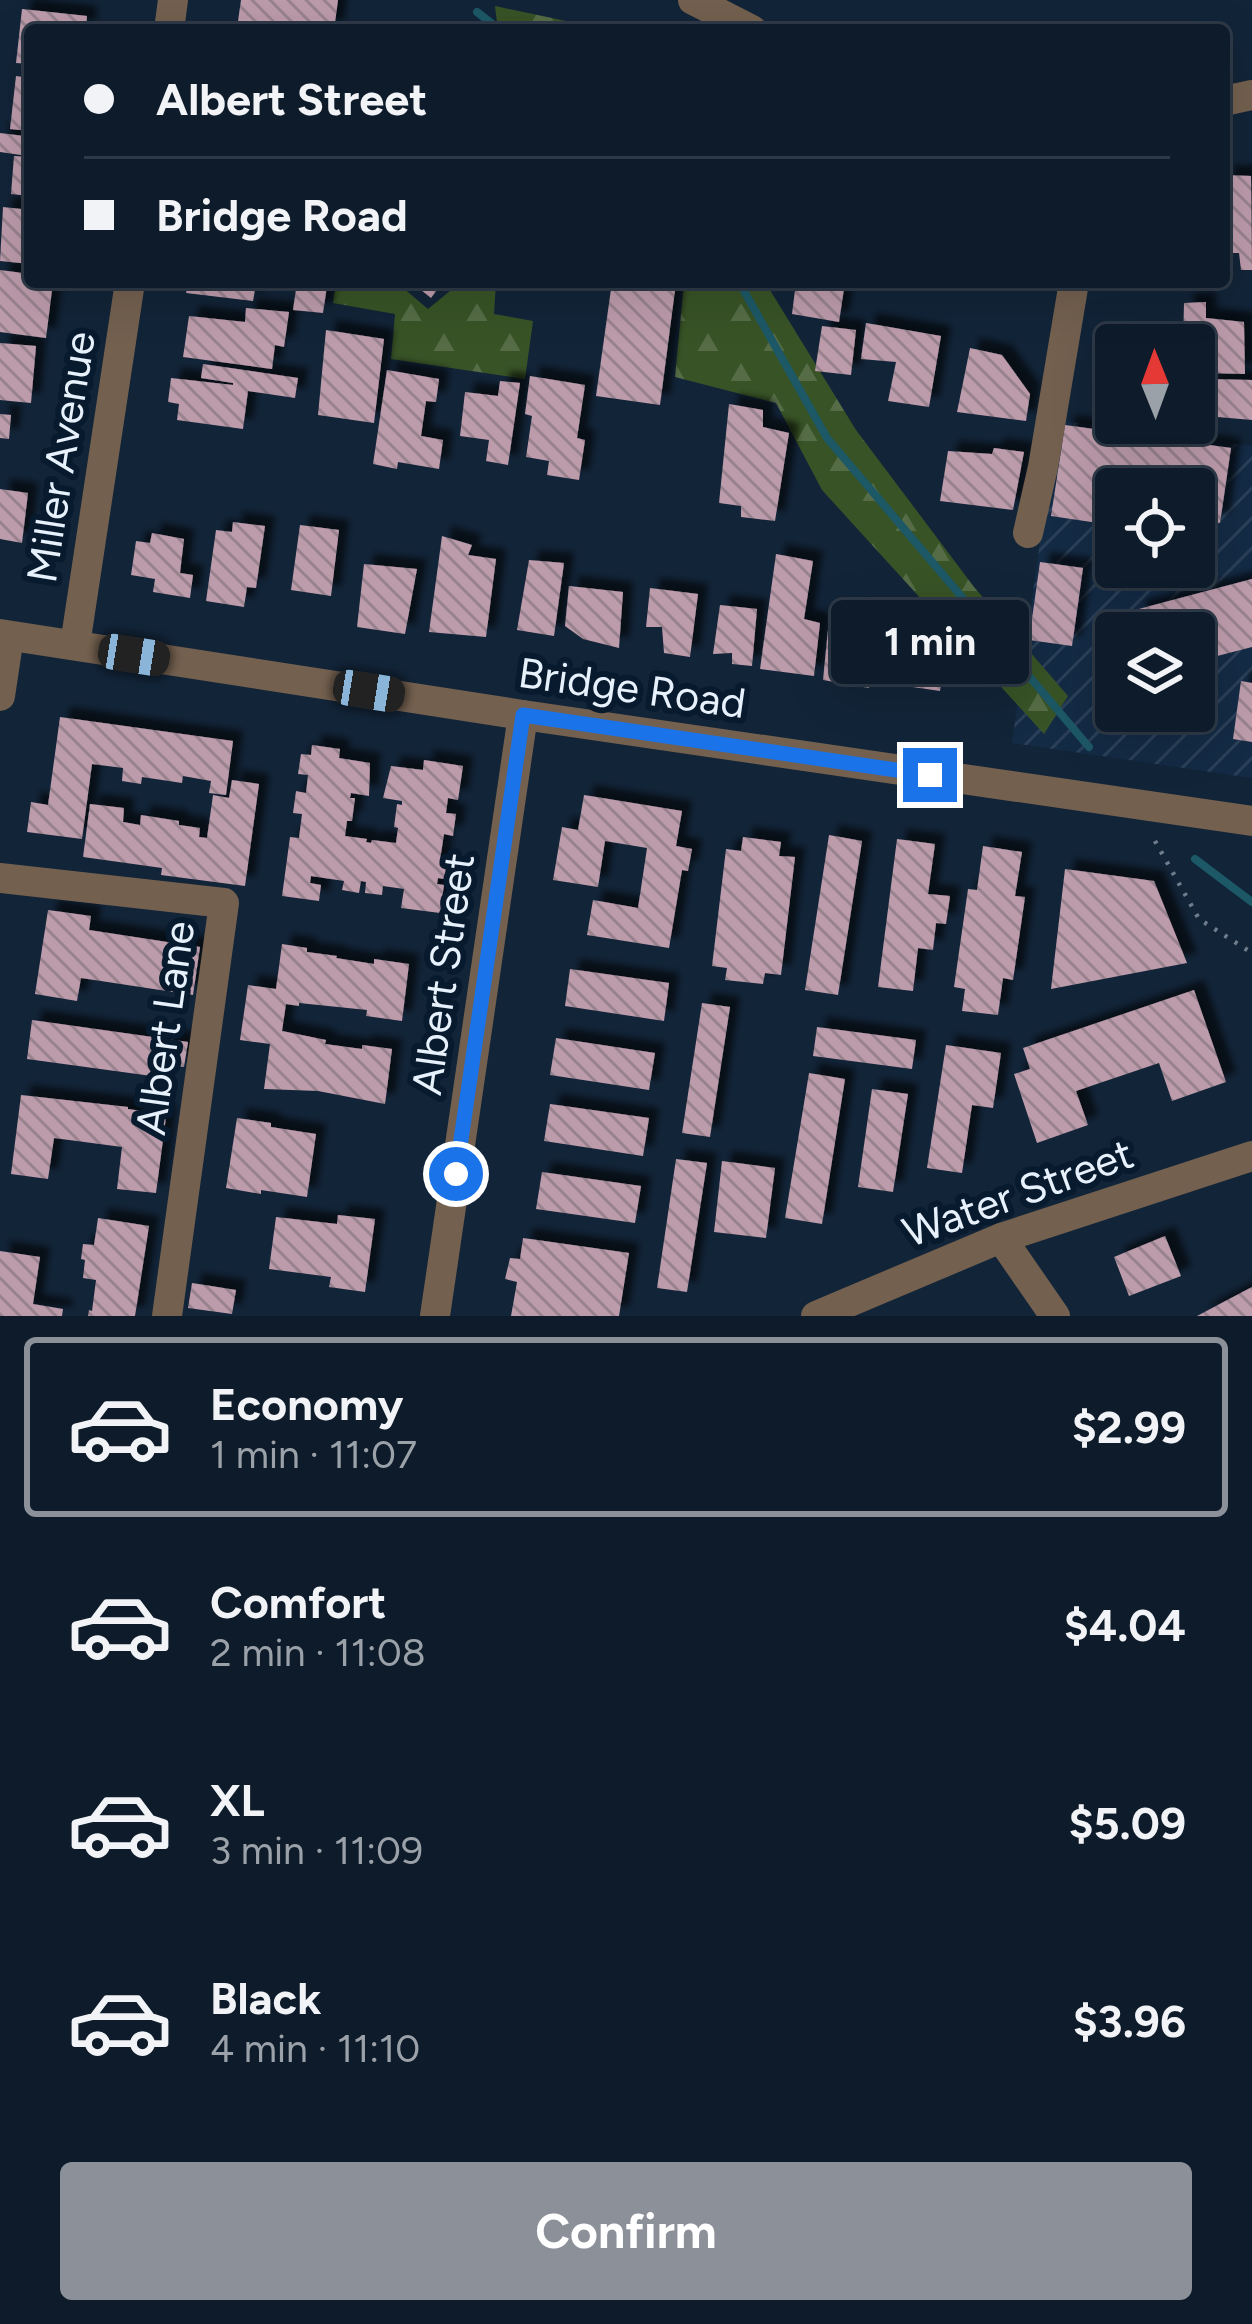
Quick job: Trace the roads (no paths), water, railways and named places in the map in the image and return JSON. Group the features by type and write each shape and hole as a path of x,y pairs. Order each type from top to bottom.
{"street":[{"path":"693,0 740,24"},
{"name":"Miller Avenue","path":"75,645 129,288"},
{"path":"1028,533 1073,288"},
{"path":"0,696 4,635"},
{"name":"Bridge Road","path":"4,635 1252,821"},
{"name":"Albert Street","path":"435,1316 523,715"},
{"name":"Albert Lane","path":"0,878 224,903 167,1316"},
{"name":"Water Street","path":"816,1316 1001,1238 1252,1156"},
{"path":"1001,1238 1055,1316"}],"waterway":[{"path":"477,12 492,24"},
{"path":"742,288 827,438 1089,747"},
{"path":"1195,859 1252,902"}]}
